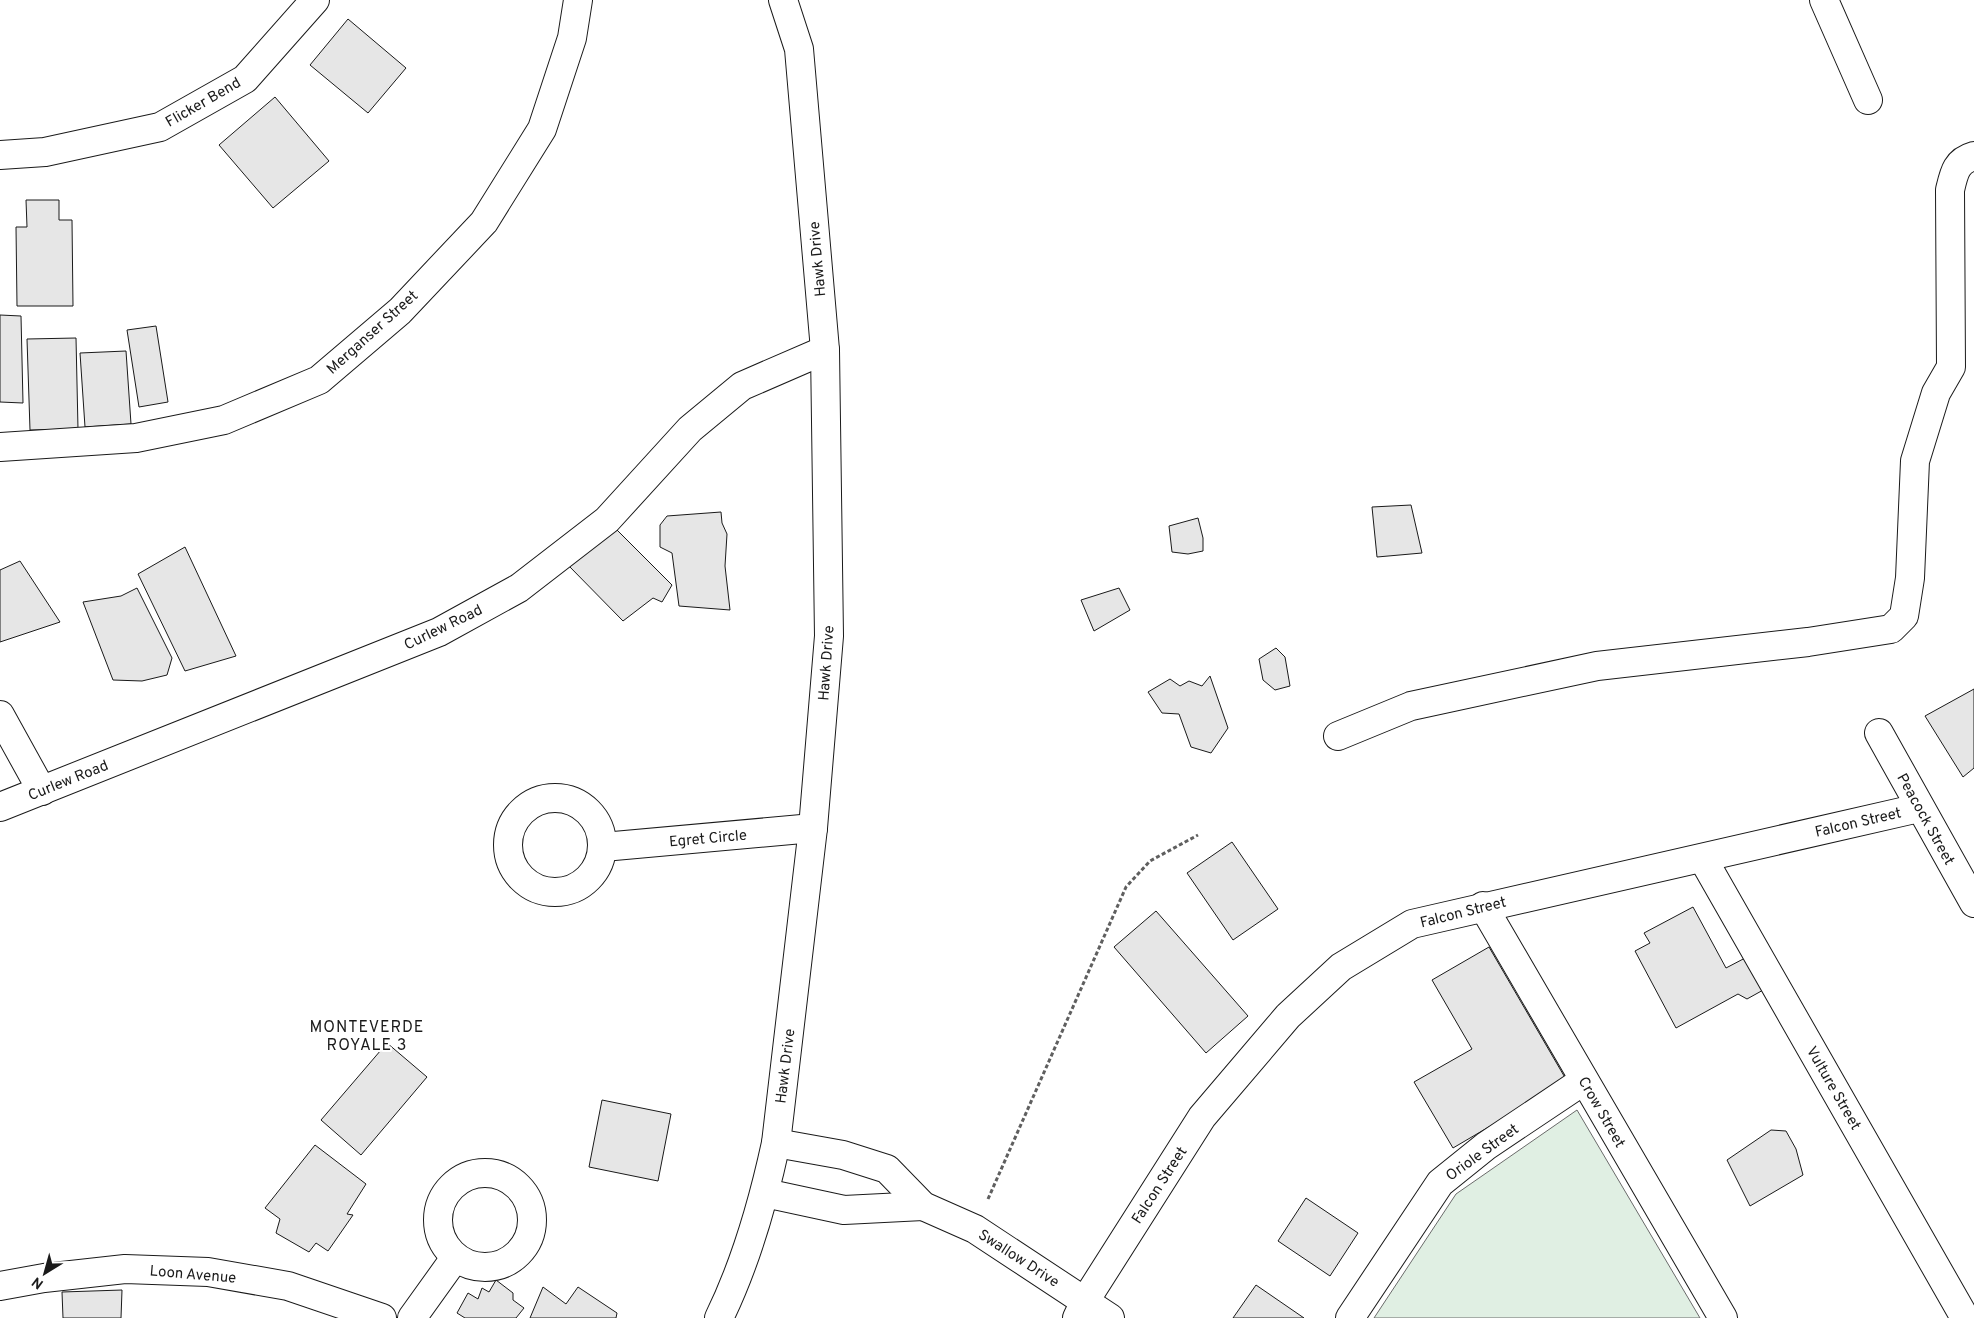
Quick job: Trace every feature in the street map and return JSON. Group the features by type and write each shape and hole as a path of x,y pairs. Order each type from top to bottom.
{"street":[{"name":"Flicker Bend","path":"0,155 45,152 160,127 246,79 315,0"},
{"name":"Merganser Street","path":"0,447 136,438 224,420 319,380 400,311 484,222 542,129 572,38 578,0"},
{"name":"Hawk Drive","path":"719,1318 734,1288 765,1193 776,1143 813,828 829,636 825,350 799,49 783,0"},
{"path":"1824,0 1868,100"},
{"path":"1338,736 1411,706 1597,666 1808,642 1891,629 1904,616 1910,578 1915,461 1936,393 1951,367 1950,190 1955,167 1967,158 1974,156"},
{"name":"Curlew Road","path":"0,807 439,632 519,588 606,520 690,429 742,386 825,350"},
{"path":"0,715 42,791"},
{"name":"Peacock Street","path":"1879,734 1974,903"},
{"name":"Falcon Street","path":"1081,1310 1202,1117 1288,1016 1341,967 1412,924 1482,906 1703,859 1919,808"},
{"name":"Egret Circle","path":"603,847 813,828"},
{"name":"Vulture Street","path":"1703,859 1965,1318"},
{"name":"Crow Street","path":"1482,906 1723,1318"},
{"name":"Oriole Street","path":"1350,1318 1440,1183 1486,1146 1583,1081"},
{"name":"Swallow Drive","path":"776,1143 843,1155 887,1169 923,1206 975,1229 1081,1310 1110,1318"},
{"name":"Swallow Drive","path":"765,1193 844,1210 923,1206"},
{"path":"412,1318 455,1258"},
{"name":"Loon Avenue","path":"0,1286 44,1278 124,1269 208,1272 288,1286 382,1318"}],"path":[{"path":"975,1229 1126,887 1150,861 1198,835"}],"green space":[{"path":"1577,1110 1700,1318 1374,1318 1456,1194"}],"building":[{"path":"348,19 406,68 368,113 310,65"},
{"path":"275,97 329,161 273,208 219,145"},
{"path":"26,200 59,200 59,220 72,220 73,306 17,306 16,227 27,227"},
{"path":"0,315 21,316 23,403 0,402"},
{"path":"156,326 168,402 139,407 127,330"},
{"path":"76,338 78,429 30,430 27,339"},
{"path":"126,351 131,424 85,427 80,353"},
{"path":"1411,505 1422,553 1377,557 1372,507"},
{"path":"721,512 722,523 727,534 725,566 730,610 679,606 672,553 660,547 660,525 667,516"},
{"path":"1198,518 1203,538 1203,551 1188,554 1172,552 1169,526"},
{"path":"612,525 672,585 662,602 653,598 623,621 568,565"},
{"path":"185,547 236,656 185,671 138,574"},
{"path":"20,561 60,622 0,642 0,570"},
{"path":"137,588 172,658 167,675 142,681 113,680 83,602 121,596"},
{"path":"1119,588 1130,610 1094,631 1081,600"},
{"path":"1276,648 1285,657 1290,686 1275,690 1263,680 1259,659"},
{"path":"1210,676 1228,728 1211,753 1191,747 1179,714 1162,713 1148,692 1170,679 1180,686 1189,681 1202,686"},
{"path":"1974,689 1974,768 1963,777 1925,716"},
{"path":"1232,842 1278,909 1233,940 1187,873"},
{"path":"1693,907 1726,968 1747,957 1765,989 1747,999 1738,994 1676,1028 1635,951 1650,943 1644,933"},
{"path":"1156,911 1248,1016 1206,1053 1114,947"},
{"path":"1489,947 1567,1081 1453,1148 1414,1082 1472,1049 1432,980"},
{"path":"387,1043 427,1077 361,1155 321,1120"},
{"path":"602,1100 671,1114 658,1181 589,1167"},
{"path":"1771,1130 1786,1131 1796,1149 1803,1175 1750,1206 1727,1160"},
{"path":"315,1145 366,1184 347,1214 353,1215 328,1251 316,1243 309,1252 276,1233 280,1219 265,1208"},
{"path":"1306,1198 1358,1233 1330,1276 1278,1241"},
{"path":"496,1280 513,1293 513,1300 524,1308 516,1318 465,1318 457,1313 468,1293 478,1299 482,1288 489,1292"},
{"path":"1256,1285 1304,1318 1233,1318"},
{"path":"543,1287 566,1304 578,1287 617,1313 616,1318 530,1318"},
{"path":"122,1290 121,1318 63,1318 62,1292"}],"district":[{"name":"MONTEVERDE ROYALE 3","path":"367,1035"}]}
